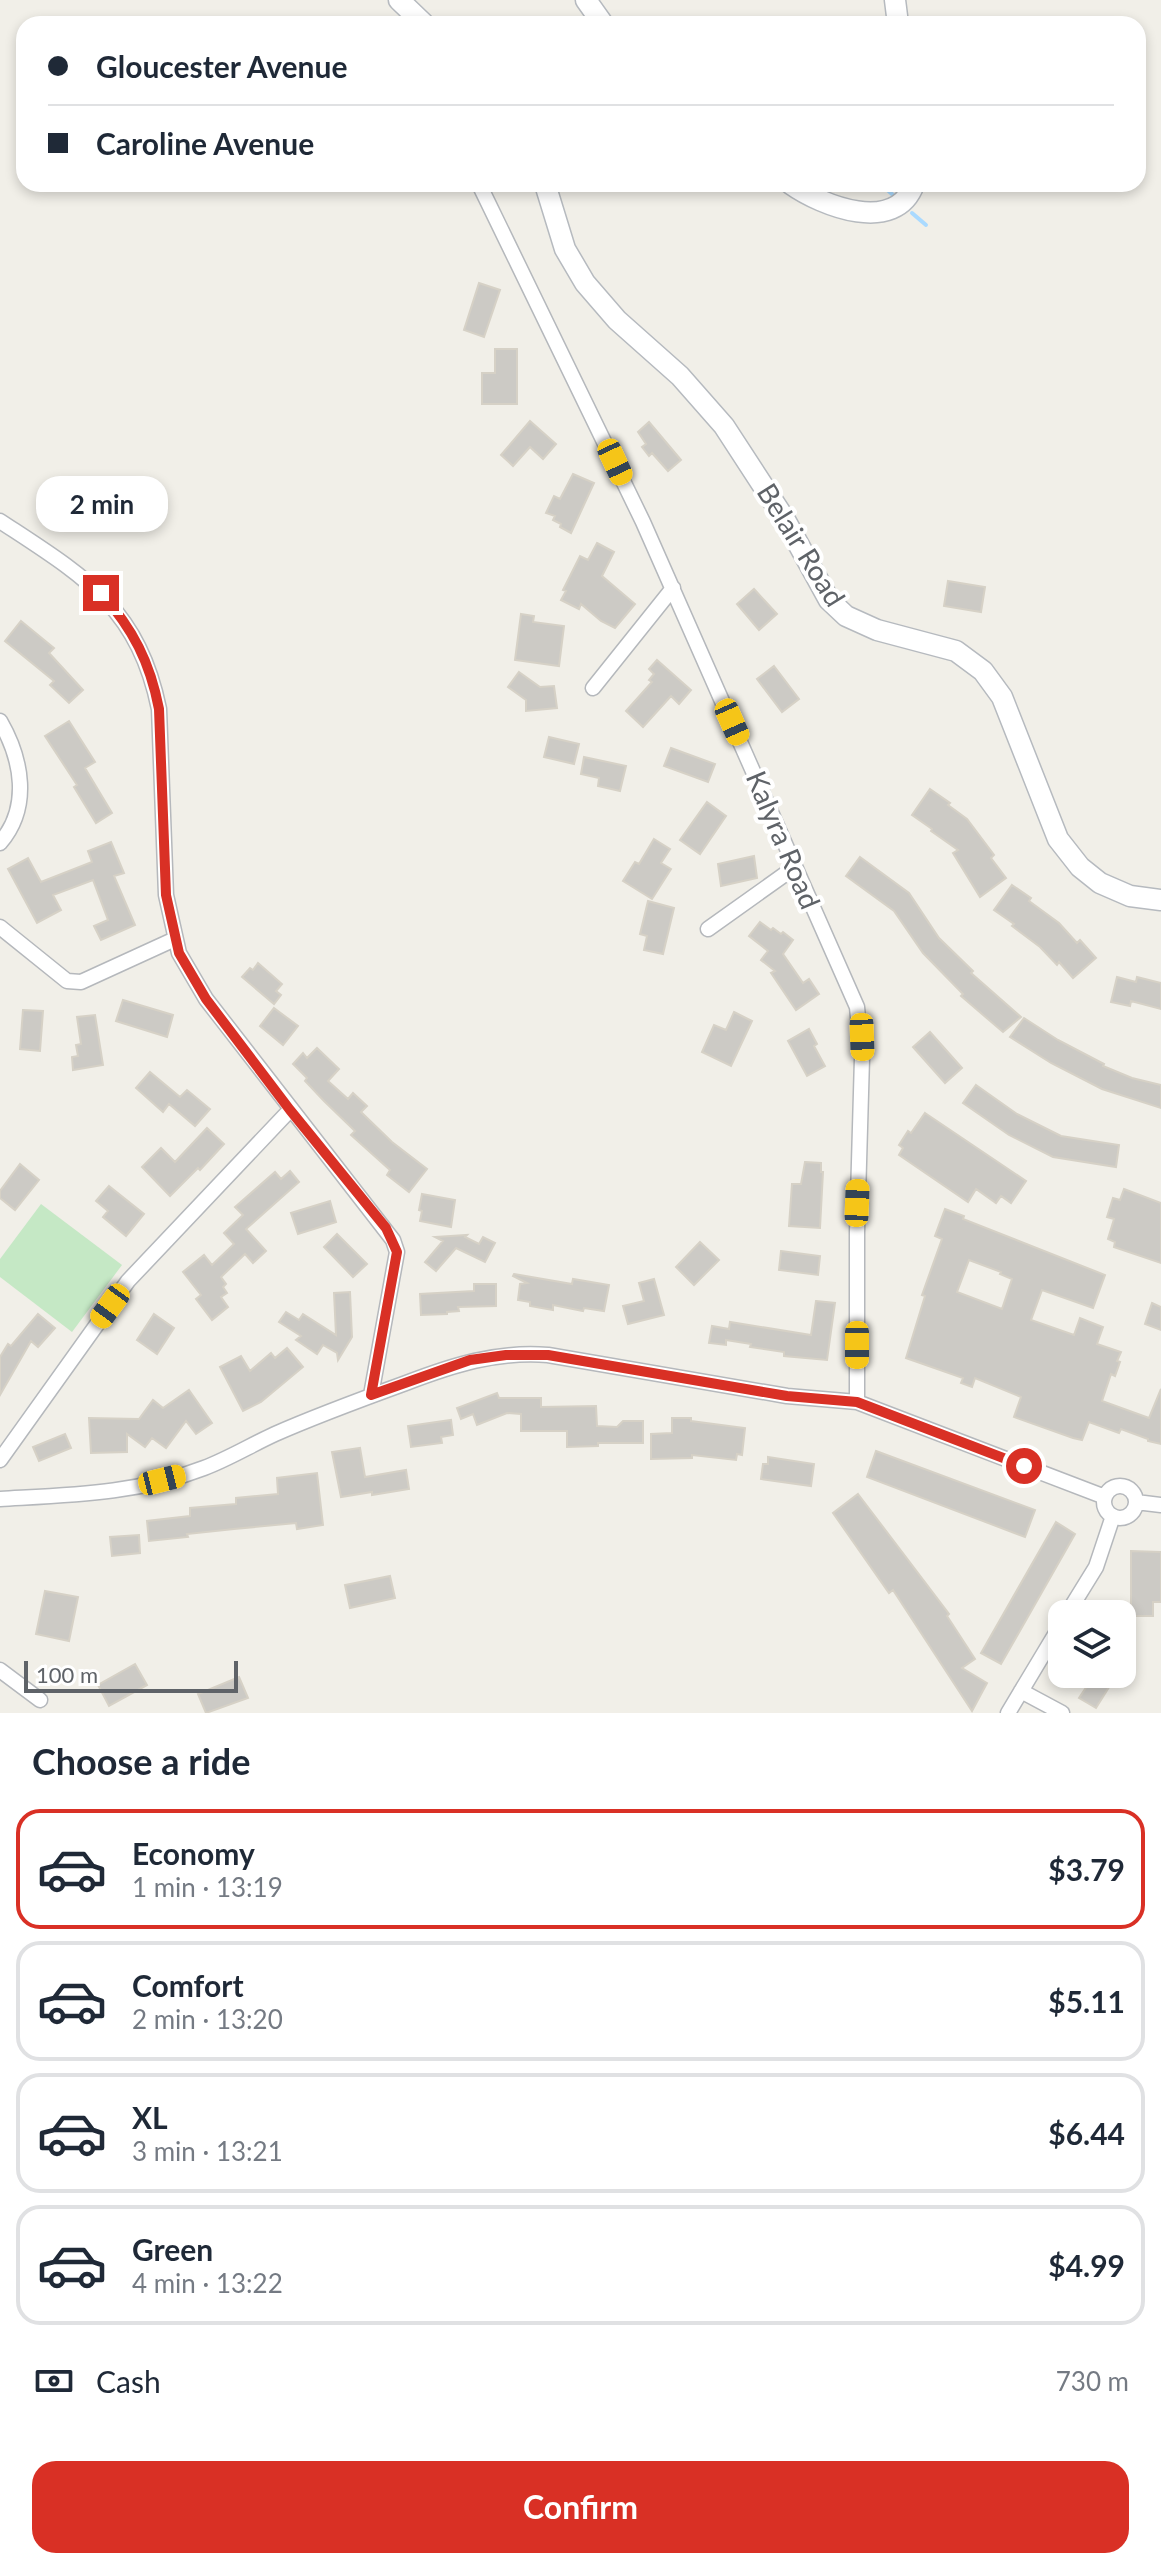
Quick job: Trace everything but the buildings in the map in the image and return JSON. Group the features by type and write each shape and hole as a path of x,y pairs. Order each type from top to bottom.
{"main road":[{"path":"399,0 416,16"},
{"name":"Belair Road","path":"547,192 565,249 585,283 617,320 680,376 724,426 784,518 829,600 846,616 877,630 956,651 983,671 1002,697 1058,839 1072,858 1100,883 1130,896 1161,900"},
{"path":"805,192 825,203 863,213 890,210 910,192"}],"street":[{"name":"Kalyra Road","path":"483,192 621,474 857,1007 862,1037 857,1402"},
{"path":"0,521 58,558 101,593 122,617 139,646 159,709 166,895 179,953 206,999 290,1110 386,1228 397,1252 371,1395"},
{"path":"593,688 673,588"},
{"path":"0,721 11,740 20,792 18,814 10,832 0,843"},
{"path":"708,929 795,867"},
{"path":"0,927 67,981 81,982 175,939"},
{"path":"0,1460 128,1281 290,1110"},
{"path":"0,1499 105,1493 183,1475 371,1395 470,1360 525,1353 787,1396 857,1402 1105,1497"},
{"path":"1120,1485 1131,1490 1136,1502 1128,1516 1113,1516 1105,1508 1105,1497 1113,1487 1120,1485"},
{"path":"1136,1502 1161,1505"},
{"path":"1076,1600 1096,1567 1113,1516"},
{"path":"1008,1713 1048,1646"},
{"path":"0,1670 40,1700"},
{"path":"1021,1691 1062,1713"}],"green space":[{"path":"41,1204 122,1265 72,1332 0,1277 0,1259"}],"waterway":[{"path":"890,192 893,195"},
{"path":"912,213 926,225"}],"route":[{"path":"101,593 122,617 139,646 159,709 166,895 179,953 206,999 393,1240 397,1252 371,1395 470,1360 525,1353 548,1355 787,1396 857,1402 1024,1466"}]}
